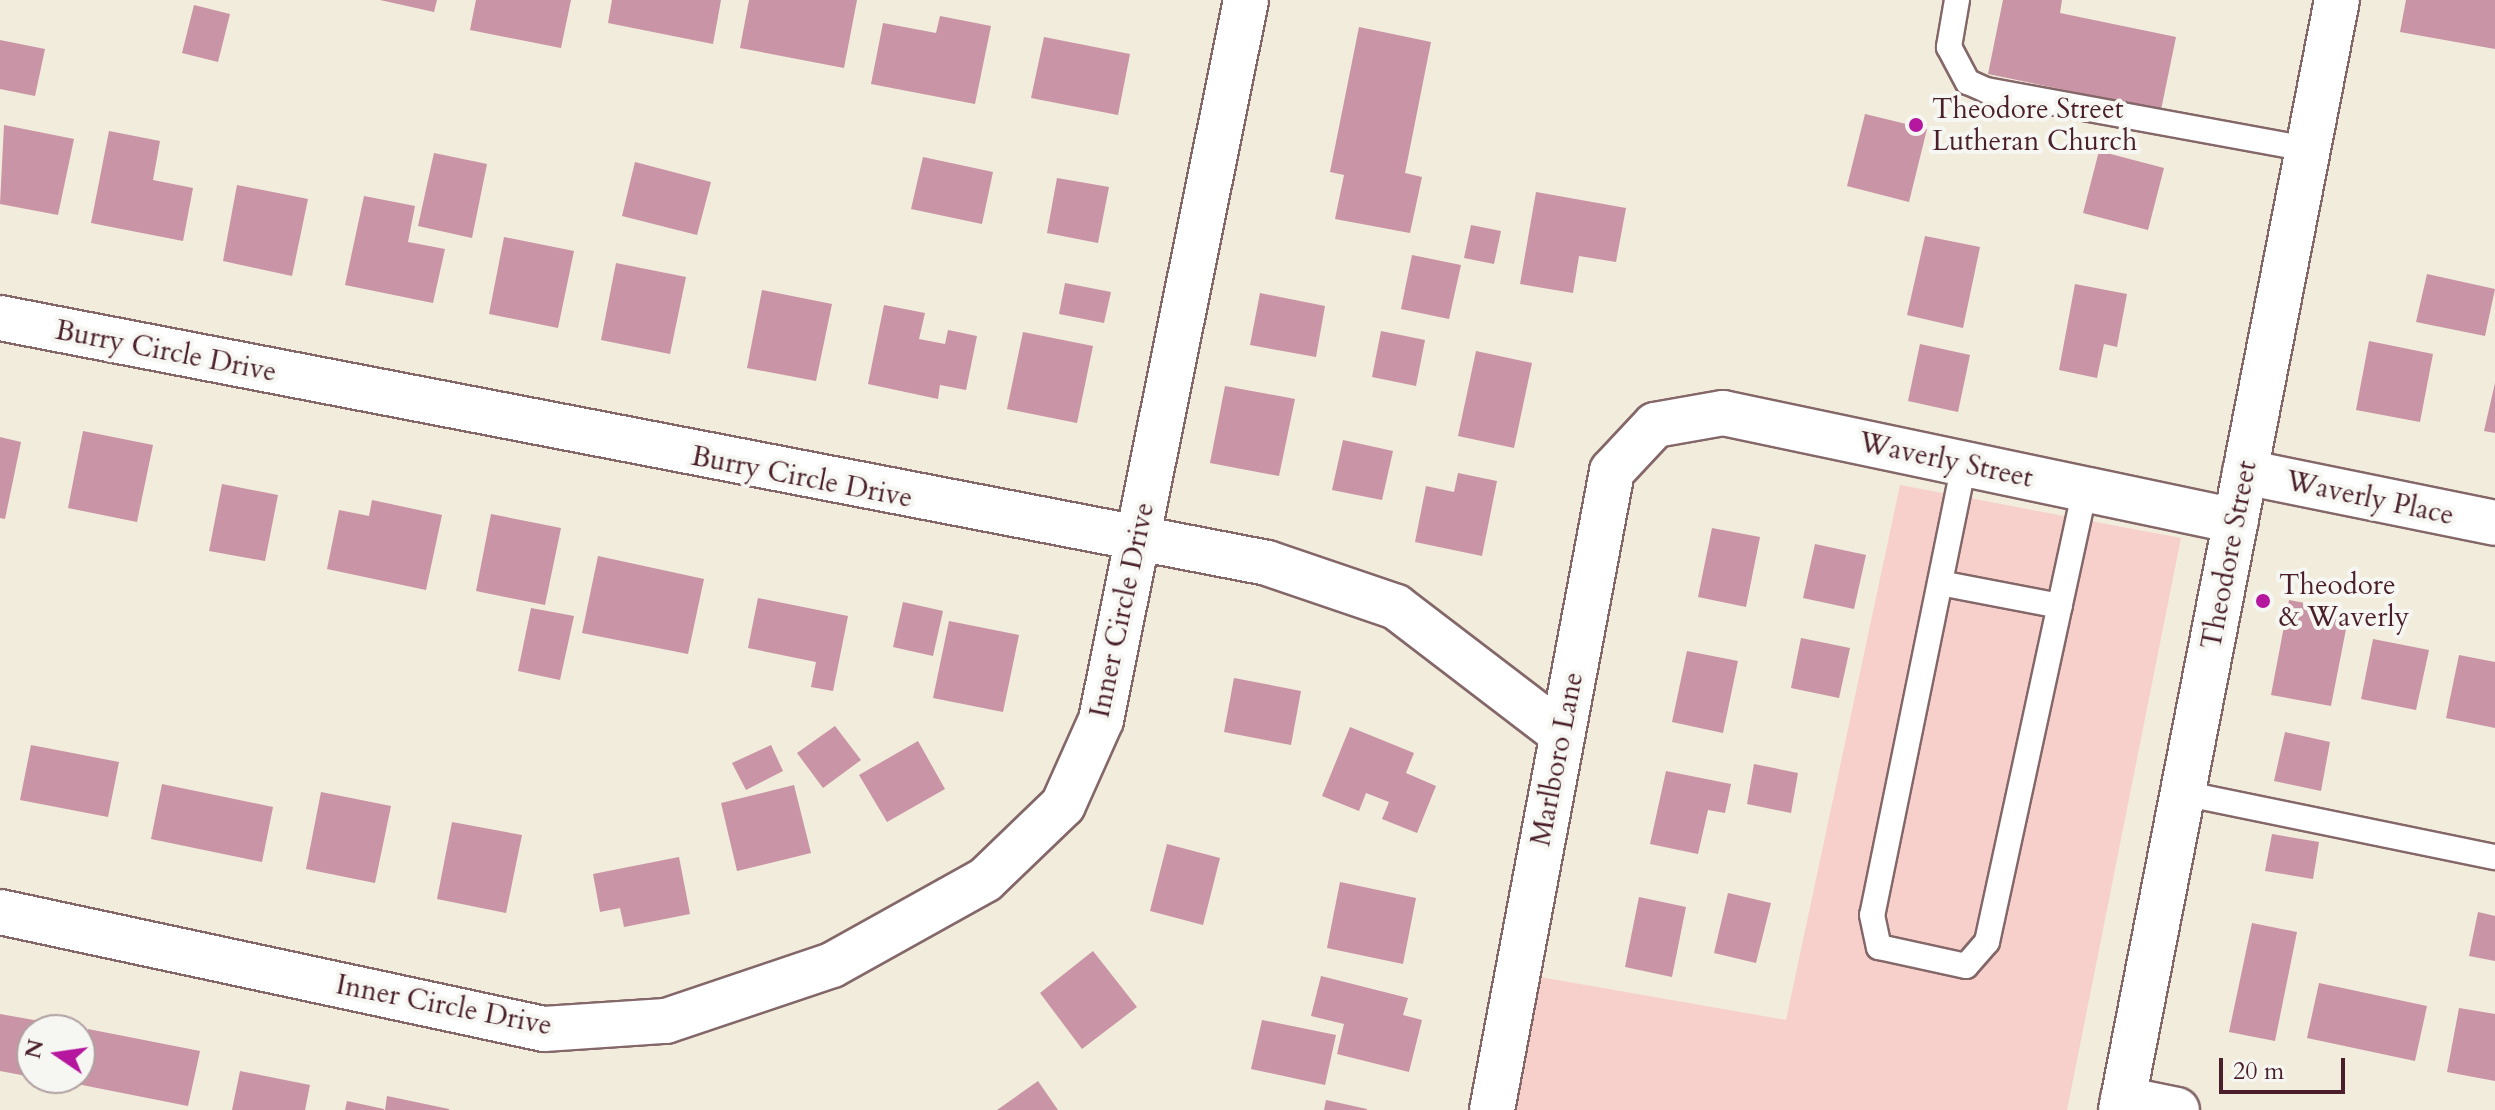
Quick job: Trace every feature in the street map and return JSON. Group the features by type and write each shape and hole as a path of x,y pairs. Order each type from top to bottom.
{"street":[{"name":"Inner Circle Drive","path":"0,912 544,1029 666,1021 832,965 985,880 1063,805 1101,720 1246,0"},
{"name":"Theodore Street","path":"2122,1104 2337,0"},
{"name":"Burry Circle Drive","path":"0,318 1137,543 1267,563 1396,607 1561,733"},
{"name":"Waverly Street","path":"1655,425 1723,413 2236,521"},
{"name":"Marlboro Lane","path":"1492,1110 1612,471 1655,425"},
{"name":"Waverly Place","path":"2245,472 2495,523"},
{"path":"2122,1104 2177,1110"}],"lane":[{"path":"1957,0 1949,47 1968,82 1986,90 2308,149"},
{"path":"1964,464 1872,915 1879,947 1966,966 1987,942 2085,489"},
{"path":"1940,583 2060,606"},
{"path":"2182,793 2495,857"}],"shaded area":[{"path":"1900,485 2181,538 2067,1110 1516,1110 1540,977 1786,1020"}],"building":[{"path":"380,0 437,0 434,12"},
{"path":"476,0 571,0 561,48 470,30"},
{"path":"612,0 721,0 713,44 608,23"},
{"path":"749,0 857,0 844,68 740,48"},
{"path":"2003,0 2062,0 2060,13 2176,37 2161,110 1988,74"},
{"path":"2406,0 2495,0 2495,49 2400,32"},
{"path":"194,5 230,14 218,62 182,53"},
{"path":"940,16 991,26 975,104 871,84 883,23 936,33"},
{"path":"1359,27 1431,42 1405,173 1422,177 1410,233 1335,219 1344,175 1330,172"},
{"path":"1044,37 1130,54 1118,115 1031,98"},
{"path":"0,40 45,49 35,96 0,89"},
{"path":"1865,114 1927,129 1909,202 1847,186"},
{"path":"4,125 74,139 58,215 0,204"},
{"path":"109,131 160,141 153,180 193,188 183,241 91,223"},
{"path":"2099,151 2164,168 2148,230 2083,213"},
{"path":"434,153 487,164 472,238 418,226"},
{"path":"923,157 993,172 982,224 911,209"},
{"path":"635,162 711,182 697,235 622,216"},
{"path":"1057,178 1109,187 1098,243 1047,233"},
{"path":"237,185 308,199 292,276 223,261"},
{"path":"1536,192 1626,208 1616,262 1579,256 1573,293 1520,284"},
{"path":"364,196 415,206 408,242 445,249 433,303 345,285"},
{"path":"1471,225 1501,231 1494,264 1464,258"},
{"path":"1925,236 1980,247 1963,328 1907,315"},
{"path":"504,237 574,251 558,328 489,314"},
{"path":"1412,255 1461,265 1449,319 1401,309"},
{"path":"616,263 686,277 670,354 601,340"},
{"path":"2427,274 2495,289 2485,336 2416,322"},
{"path":"1065,283 1111,292 1104,323 1059,314"},
{"path":"2075,284 2127,294 2117,347 2104,344 2097,378 2059,370"},
{"path":"762,290 832,304 816,381 747,368"},
{"path":"1260,293 1325,306 1316,357 1250,345"},
{"path":"884,305 925,313 919,339 945,344 948,330 977,336 966,390 940,385 938,399 868,384"},
{"path":"1381,331 1425,340 1416,386 1372,377"},
{"path":"1023,332 1093,346 1077,423 1007,409"},
{"path":"2369,341 2433,354 2420,422 2356,410"},
{"path":"1920,344 1970,355 1958,412 1908,401"},
{"path":"1476,351 1532,363 1514,448 1458,436"},
{"path":"2495,383 2495,433 2484,431"},
{"path":"1225,386 1295,399 1279,476 1210,463"},
{"path":"83,431 153,445 137,522 68,508"},
{"path":"0,437 21,442 5,519 0,518"},
{"path":"1343,440 1393,451 1382,500 1332,490"},
{"path":"1458,473 1497,481 1482,556 1415,542 1426,486 1454,492"},
{"path":"222,484 278,495 265,561 209,551"},
{"path":"372,500 442,515 426,590 327,569 339,510 369,516"},
{"path":"491,514 561,528 545,605 476,591"},
{"path":"1712,528 1760,537 1746,607 1698,597"},
{"path":"1815,544 1866,555 1854,609 1803,598"},
{"path":"598,556 704,579 688,654 582,633"},
{"path":"758,598 848,616 833,691 811,687 816,662 748,648"},
{"path":"2289,600 2332,608 2331,616 2348,619 2331,706 2271,695"},
{"path":"903,602 943,611 933,656 893,647"},
{"path":"531,608 574,616 560,680 518,671"},
{"path":"949,621 1019,635 1003,712 933,698"},
{"path":"1801,638 1850,648 1839,698 1791,688"},
{"path":"2373,639 2429,650 2416,710 2361,699"},
{"path":"1687,651 1738,661 1723,733 1672,722"},
{"path":"2459,655 2495,662 2495,728 2446,718"},
{"path":"1234,678 1301,691 1291,745 1224,732"},
{"path":"835,726 861,760 823,788 797,753"},
{"path":"1350,727 1414,753 1406,773 1436,786 1417,833 1382,819 1389,802 1366,793 1359,811 1322,796"},
{"path":"2285,732 2330,742 2321,791 2274,781"},
{"path":"918,741 945,789 887,822 859,775"},
{"path":"31,745 119,762 108,817 20,800"},
{"path":"771,745 783,771 746,790 732,763"},
{"path":"1754,764 1798,773 1791,813 1747,804"},
{"path":"1666,771 1731,784 1725,813 1708,810 1698,854 1650,844"},
{"path":"162,784 273,807 262,862 151,839"},
{"path":"794,785 811,853 737,871 721,803"},
{"path":"321,792 391,806 375,883 306,869"},
{"path":"452,822 522,835 506,913 437,899"},
{"path":"2272,834 2319,842 2313,879 2265,871"},
{"path":"1167,844 1220,858 1203,925 1150,911"},
{"path":"679,857 690,914 624,927 620,908 600,912 593,874"},
{"path":"1340,882 1416,898 1403,964 1327,948"},
{"path":"1728,893 1771,903 1756,963 1714,953"},
{"path":"1639,897 1686,907 1672,977 1625,967"},
{"path":"2478,912 2495,916 2495,961 2469,956"},
{"path":"2252,923 2297,932 2275,1041 2229,1032"},
{"path":"1093,951 1137,1007 1082,1049 1040,993"},
{"path":"1321,976 1408,998 1403,1015 1422,1020 1409,1072 1337,1054 1344,1024 1311,1016"},
{"path":"2319,983 2427,1006 2415,1061 2307,1038"},
{"path":"2459,1008 2495,1014 2495,1081 2447,1072"},
{"path":"0,1014 16,1017 16,1074 0,1071"},
{"path":"1262,1020 1336,1035 1325,1085 1251,1069"},
{"path":"96,1031 200,1051 188,1106 96,1088"},
{"path":"240,1071 310,1085 305,1110 232,1110"},
{"path":"1038,1081 1058,1110 997,1110"},
{"path":"387,1096 449,1109 449,1110 385,1110"},
{"path":"1326,1100 1367,1109 1367,1110 1324,1110"},
{"path":"347,1101 384,1109 384,1110 345,1110"}],"place":[{"name":"Theodore Street Lutheran Church","path":"1916,125"},
{"name":"Theodore & Waverly","path":"2263,601"}]}
